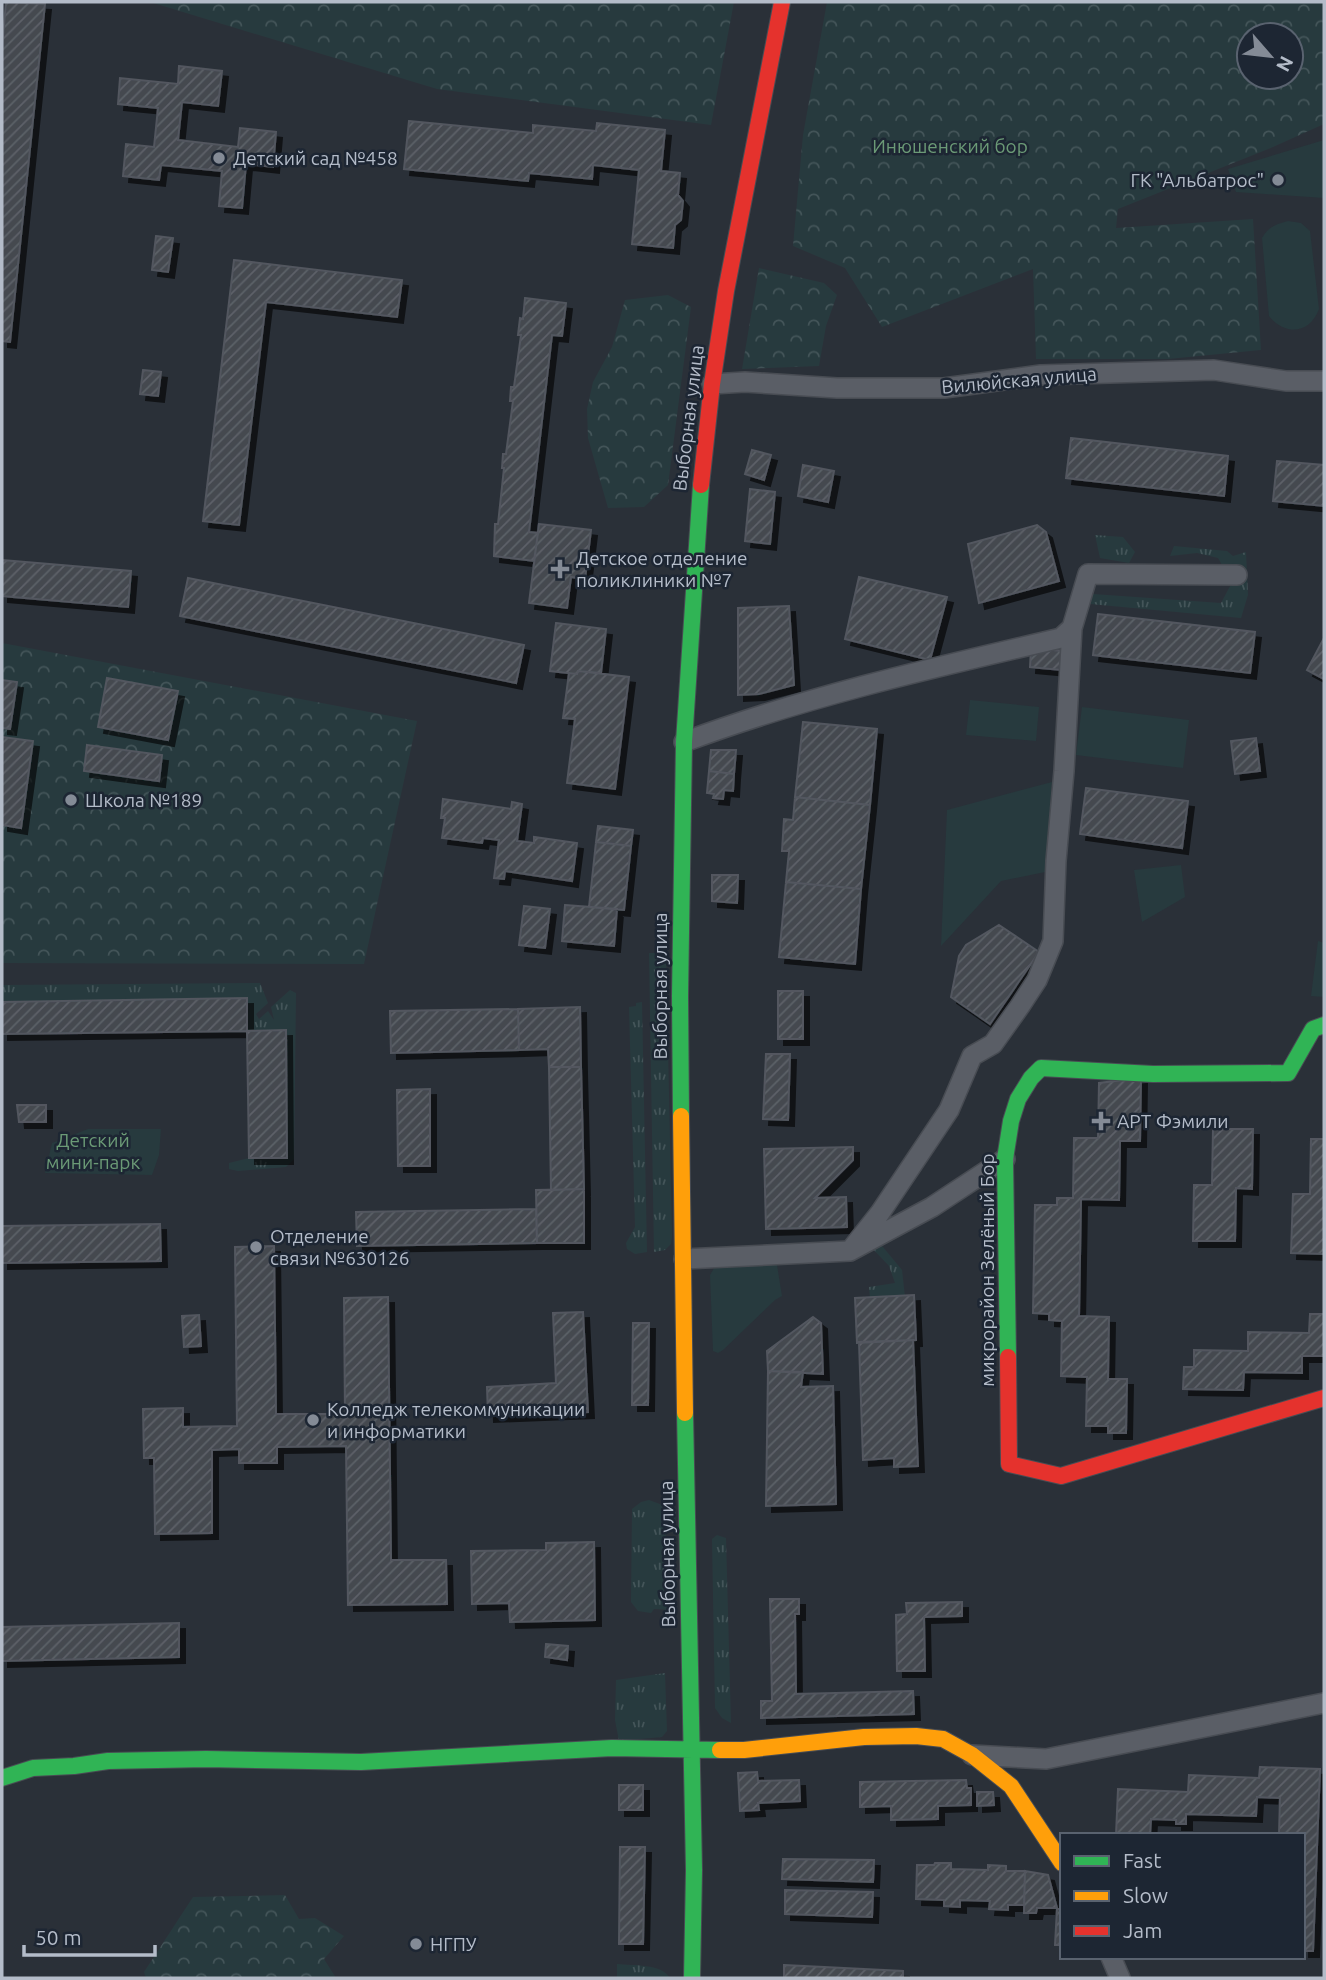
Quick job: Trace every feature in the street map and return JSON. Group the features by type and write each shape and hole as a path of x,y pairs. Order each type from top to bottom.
{"street":[{"name":"Выборная улица","path":"692,1978 692,1750 684,1387 680,974 684,742 696,534 712,384 726,291 782,2"},
{"name":"Вилюйская улица","path":"712,384 745,382 837,388 944,388 1041,375 1214,370 1275,380 1324,382"},
{"path":"850,1251 880,1213 949,1110 972,1056 993,1044 1020,1006 1037,980 1053,942 1072,628 1088,574 1237,575"},
{"path":"684,742 737,722 1061,638 1072,628"},
{"name":"микрорайон Зелёный Бор","path":"1324,1026 1312,1029 1288,1073 1153,1074 1041,1068 1020,1091 1012,1112 1005,1159 1009,1464 1060,1476 1324,1398"},
{"path":"684,1259 850,1251 932,1207 1005,1159"},
{"path":"972,1755 1046,1759 1324,1703"},
{"path":"2,1778 33,1768 74,1766 108,1760 361,1762 612,1748 744,1750 864,1737 916,1736 943,1739 972,1755 1011,1786 1060,1860"},
{"path":"1112,1959 1120,1978"}],"green space":[{"path":"150,2 734,2 711,125 437,89"},
{"name":"Инюшенский бор","path":"827,2 1324,2 1324,124 1118,209 1116,228 1253,219 1261,350 1168,359 1036,359 1033,269 882,327 845,268 793,246 803,135"},
{"name":"ГК \"Альбатрос\"","path":"1324,140 1324,198 1236,192 1228,169"},
{"path":"1288,221 1301,223 1310,231 1319,309 1310,323 1297,329 1282,327 1269,316 1262,238 1273,226"},
{"path":"759,268 824,283 837,295 826,326 819,366 742,369"},
{"path":"668,295 691,307 668,485 644,507 608,508 588,438 587,409 593,382 612,347 625,300"},
{"path":"1095,535 1123,537 1135,552 1129,563 1100,558"},
{"path":"1174,546 1227,551 1233,556 1246,552 1248,595 1241,618 1090,604 1093,594 1221,603 1236,575 1228,575 1218,558 1197,553 1170,556"},
{"path":"2,643 417,721 364,964 2,963"},
{"path":"970,700 1039,707 1036,741 966,735"},
{"path":"1082,707 1189,720 1183,768 1076,755"},
{"path":"1052,782 1045,872 1001,881 941,946 947,810"},
{"path":"1181,865 1185,897 1142,922 1134,870"},
{"path":"1318,941 1324,943 1324,997 1311,996"},
{"path":"649,953 666,953 672,1236 671,1244 665,1250 654,1252"},
{"path":"260,983 268,1003 256,1014 259,1019 268,1011 274,1020 271,1007 290,990 296,993 294,1159 286,1167 238,1171 229,1169 229,1163 249,1158 287,1157 286,1031 247,1031 247,999 2,1002 2,985"},
{"path":"642,1002 647,1252 635,1254 627,1249 626,1243 635,1227 629,1007"},
{"name":"Детский мини-парк","path":"88,1129 161,1129 159,1155 152,1175 45,1173 52,1143"},
{"path":"878,1241 902,1270 905,1297 870,1299 869,1287 895,1283 889,1266 871,1247"},
{"path":"771,1261 777,1265 782,1296 723,1350 718,1353 713,1351 710,1275 716,1265"},
{"path":"649,1500 676,1510 675,1527 666,1532 664,1595 677,1602 673,1610 654,1609 651,1613 638,1611 631,1602 632,1509"},
{"path":"717,1535 726,1538 731,1723 722,1718 715,1708 712,1539"},
{"path":"665,1673 667,1731 662,1737 619,1741 615,1720 616,1680"},
{"path":"285,1895 299,1919 315,1918 344,1936 324,1959 336,1978 146,1978 144,1972 193,1897"},
{"path":"617,1964 653,1968 666,1973 670,1978 617,1978"}],"building":[{"path":"6,2 45,4 10,342 2,341 2,48"},
{"path":"179,66 222,71 218,106 182,102 178,140 238,147 240,128 276,132 273,167 246,164 242,208 219,206 222,171 161,165 159,180 123,176 126,144 154,147 158,108 118,104 120,78 178,84"},
{"path":"409,121 533,133 533,125 596,131 597,123 665,130 661,171 680,173 678,195 683,201 681,220 675,225 673,248 632,244 639,170 593,165 592,179 529,173 528,181 404,169"},
{"path":"156,236 173,238 168,272 152,270"},
{"path":"234,260 402,280 397,317 266,302 239,525 203,521"},
{"path":"525,298 566,303 562,336 552,335 529,532 538,533 534,561 494,556 495,524 498,524 504,468 503,454 506,454 513,401 510,401 511,387 514,387 521,335 518,335 520,318 523,319"},
{"path":"143,370 161,372 158,396 140,394"},
{"path":"1071,438 1228,456 1224,496 1066,478"},
{"path":"752,450 771,455 764,480 745,474"},
{"path":"1277,461 1324,465 1324,506 1273,501"},
{"path":"803,465 834,471 828,502 798,496"},
{"path":"750,489 775,492 770,544 745,541"},
{"name":"Детское отделение поликлиники №7","path":"539,524 591,530 585,579 571,577 567,608 529,603"},
{"path":"1037,525 1046,532 1059,581 979,603 968,544"},
{"path":"2,560 131,571 128,607 2,596"},
{"path":"859,577 947,597 930,660 845,639"},
{"path":"188,578 524,645 516,683 180,616"},
{"path":"789,606 794,685 759,694 738,695 738,608"},
{"path":"1098,614 1255,632 1250,673 1093,655"},
{"path":"556,623 606,629 601,673 550,671"},
{"path":"1324,638 1324,679 1307,670"},
{"path":"1031,648 1063,651 1061,670 1030,667"},
{"path":"578,671 629,677 615,789 567,783 575,719 563,718 569,673 577,674"},
{"path":"107,678 178,691 168,740 98,727"},
{"path":"2,680 17,682 10,729 2,728"},
{"path":"803,722 877,729 870,805 795,797"},
{"path":"2,737 33,741 21,828 2,825"},
{"path":"1256,738 1260,771 1235,774 1231,741"},
{"path":"87,745 162,755 159,781 84,771"},
{"path":"711,750 736,750 734,774 709,771"},
{"path":"709,771 734,774 733,791 724,790 723,799 713,798 714,794 707,793"},
{"path":"1086,788 1188,801 1182,848 1080,834"},
{"path":"795,797 870,805 861,889 786,882 789,851 782,851 784,819 793,820"},
{"path":"443,799 511,809 512,802 522,804 517,841 534,843 534,837 577,843 572,881 505,871 504,879 494,878 499,840 483,838 482,843 442,838 445,818 441,818"},
{"path":"598,826 633,830 631,846 596,842"},
{"path":"596,842 631,846 624,910 589,907"},
{"path":"712,875 738,875 737,903 712,901"},
{"path":"786,882 861,889 855,964 779,957"},
{"path":"565,905 617,909 614,946 562,941"},
{"path":"524,906 550,909 545,948 519,945"},
{"path":"999,925 1039,952 990,1024 951,997 959,956 966,945"},
{"path":"778,991 803,991 803,1039 778,1039"},
{"path":"247,998 247,1031 2,1034 2,1002"},
{"path":"580,1007 581,1067 549,1067 548,1049 519,1050 518,1009"},
{"path":"518,1009 519,1050 391,1053 390,1011"},
{"path":"286,1030 287,1158 249,1158 247,1031"},
{"path":"766,1054 790,1054 788,1120 763,1119"},
{"path":"549,1067 581,1067 584,1189 551,1190"},
{"path":"1141,1078 1140,1141 1120,1141 1119,1200 1081,1199 1079,1316 1109,1317 1108,1379 1127,1379 1126,1433 1108,1433 1108,1426 1086,1426 1087,1377 1061,1376 1062,1321 1049,1320 1049,1314 1033,1313 1035,1205 1057,1205 1057,1198 1073,1198 1074,1138 1098,1138 1099,1083"},
{"path":"430,1089 430,1166 398,1166 397,1090"},
{"path":"17,1105 46,1105 46,1122 19,1122"},
{"path":"1213,1129 1253,1129 1252,1189 1236,1188 1235,1241 1193,1241 1194,1185 1212,1185"},
{"path":"1311,1139 1324,1139 1324,1254 1291,1253 1293,1194 1310,1194"},
{"path":"853,1147 853,1160 815,1198 846,1197 847,1227 766,1229 764,1149"},
{"path":"584,1189 584,1243 537,1243 536,1190"},
{"path":"536,1209 537,1243 357,1246 356,1212"},
{"path":"160,1224 161,1261 2,1263 2,1226"},
{"name":"Колледж телекоммуникации и информатики","path":"274,1246 276,1414 345,1414 344,1298 388,1297 391,1560 446,1560 447,1604 348,1605 346,1446 277,1447 277,1463 239,1463 239,1449 212,1450 212,1533 155,1534 154,1458 144,1458 143,1409 183,1408 183,1427 237,1426 235,1247"},
{"path":"914,1295 916,1340 857,1343 855,1298"},
{"path":"583,1312 588,1412 488,1416 487,1387 556,1383 553,1313"},
{"path":"1310,1314 1324,1314 1324,1356 1302,1356 1302,1373 1244,1372 1243,1390 1183,1389 1184,1367 1194,1367 1194,1350 1248,1351 1248,1332 1309,1333"},
{"path":"199,1315 201,1346 184,1347 182,1316"},
{"path":"813,1317 821,1323 823,1374 768,1371 767,1351"},
{"path":"633,1323 649,1323 648,1405 632,1405"},
{"path":"913,1340 918,1466 894,1467 894,1458 863,1460 859,1342"},
{"path":"768,1371 803,1372 801,1387 833,1386 836,1504 766,1506"},
{"path":"594,1542 595,1620 510,1622 509,1603 472,1604 471,1551 546,1550 546,1543"},
{"path":"770,1599 799,1599 799,1614 795,1614 796,1694 913,1691 914,1714 761,1718 761,1701 772,1701"},
{"path":"962,1602 962,1616 924,1617 925,1671 897,1671 896,1615 907,1614 906,1603"},
{"path":"179,1623 179,1657 2,1661 2,1627"},
{"path":"546,1644 568,1646 567,1660 545,1657"},
{"path":"1260,1767 1320,1769 1313,1951 1305,1951 1305,1833 1279,1833 1280,1798 1257,1797 1256,1816 1186,1814 1186,1824 1176,1824 1176,1820 1151,1819 1150,1833 1116,1833 1118,1789 1188,1792 1189,1775 1259,1778"},
{"path":"757,1772 758,1781 799,1780 800,1801 758,1803 759,1810 740,1811 738,1773"},
{"path":"966,1780 967,1788 971,1788 971,1805 938,1806 938,1819 891,1820 891,1806 860,1807 860,1782"},
{"path":"619,1785 643,1785 643,1810 619,1810"},
{"path":"977,1792 993,1792 994,1805 977,1806"},
{"path":"620,1847 645,1847 643,1944 619,1944"},
{"path":"783,1859 874,1860 873,1882 782,1879"},
{"path":"951,1863 951,1869 988,1870 988,1865 1006,1866 1006,1871 1025,1871 1024,1905 1008,1905 1008,1910 989,1909 990,1901 960,1900 960,1907 944,1906 944,1900 916,1899 917,1865"},
{"path":"1025,1871 1048,1875 1057,1908 1037,1908 1036,1913 1024,1913"},
{"path":"785,1890 873,1892 872,1917 785,1914"},
{"path":"1057,1909 1060,1909 1060,1945 1055,1945"},
{"path":"784,1965 903,1971 903,1978 784,1978"}],"traffic: fast":[{"path":"681,1116 684,742 701,485"},
{"path":"1008,1357 1005,1159 1011,1121 1018,1099 1031,1078 1041,1068 1153,1074 1288,1073 1313,1029 1324,1025"},
{"path":"685,1413 694,1870 692,1978"},
{"path":"2,1778 33,1768 108,1761 206,1759 361,1762 612,1748 720,1750"}],"traffic: slow":[{"path":"681,1116 685,1413"},
{"path":"720,1750 744,1750 864,1737 916,1736 943,1739 972,1755 1011,1786 1060,1860"}],"traffic: jam":[{"path":"701,485 726,291 782,2"},
{"path":"1008,1357 1009,1464 1061,1476 1324,1398"}],"place":[{"name":"Детский сад №458","path":"219,158"},
{"name":"ГК \"Альбатрос\"","path":"1278,180"},
{"name":"Детское отделение поликлиники №7","path":"560,569"},
{"name":"Школа №189","path":"71,800"},
{"name":"АРТ Фэмили","path":"1101,1121"},
{"name":"Отделение связи №630126","path":"256,1247"},
{"name":"Колледж телекоммуникации и информатики","path":"313,1420"},
{"name":"НГПУ","path":"416,1944"}]}
